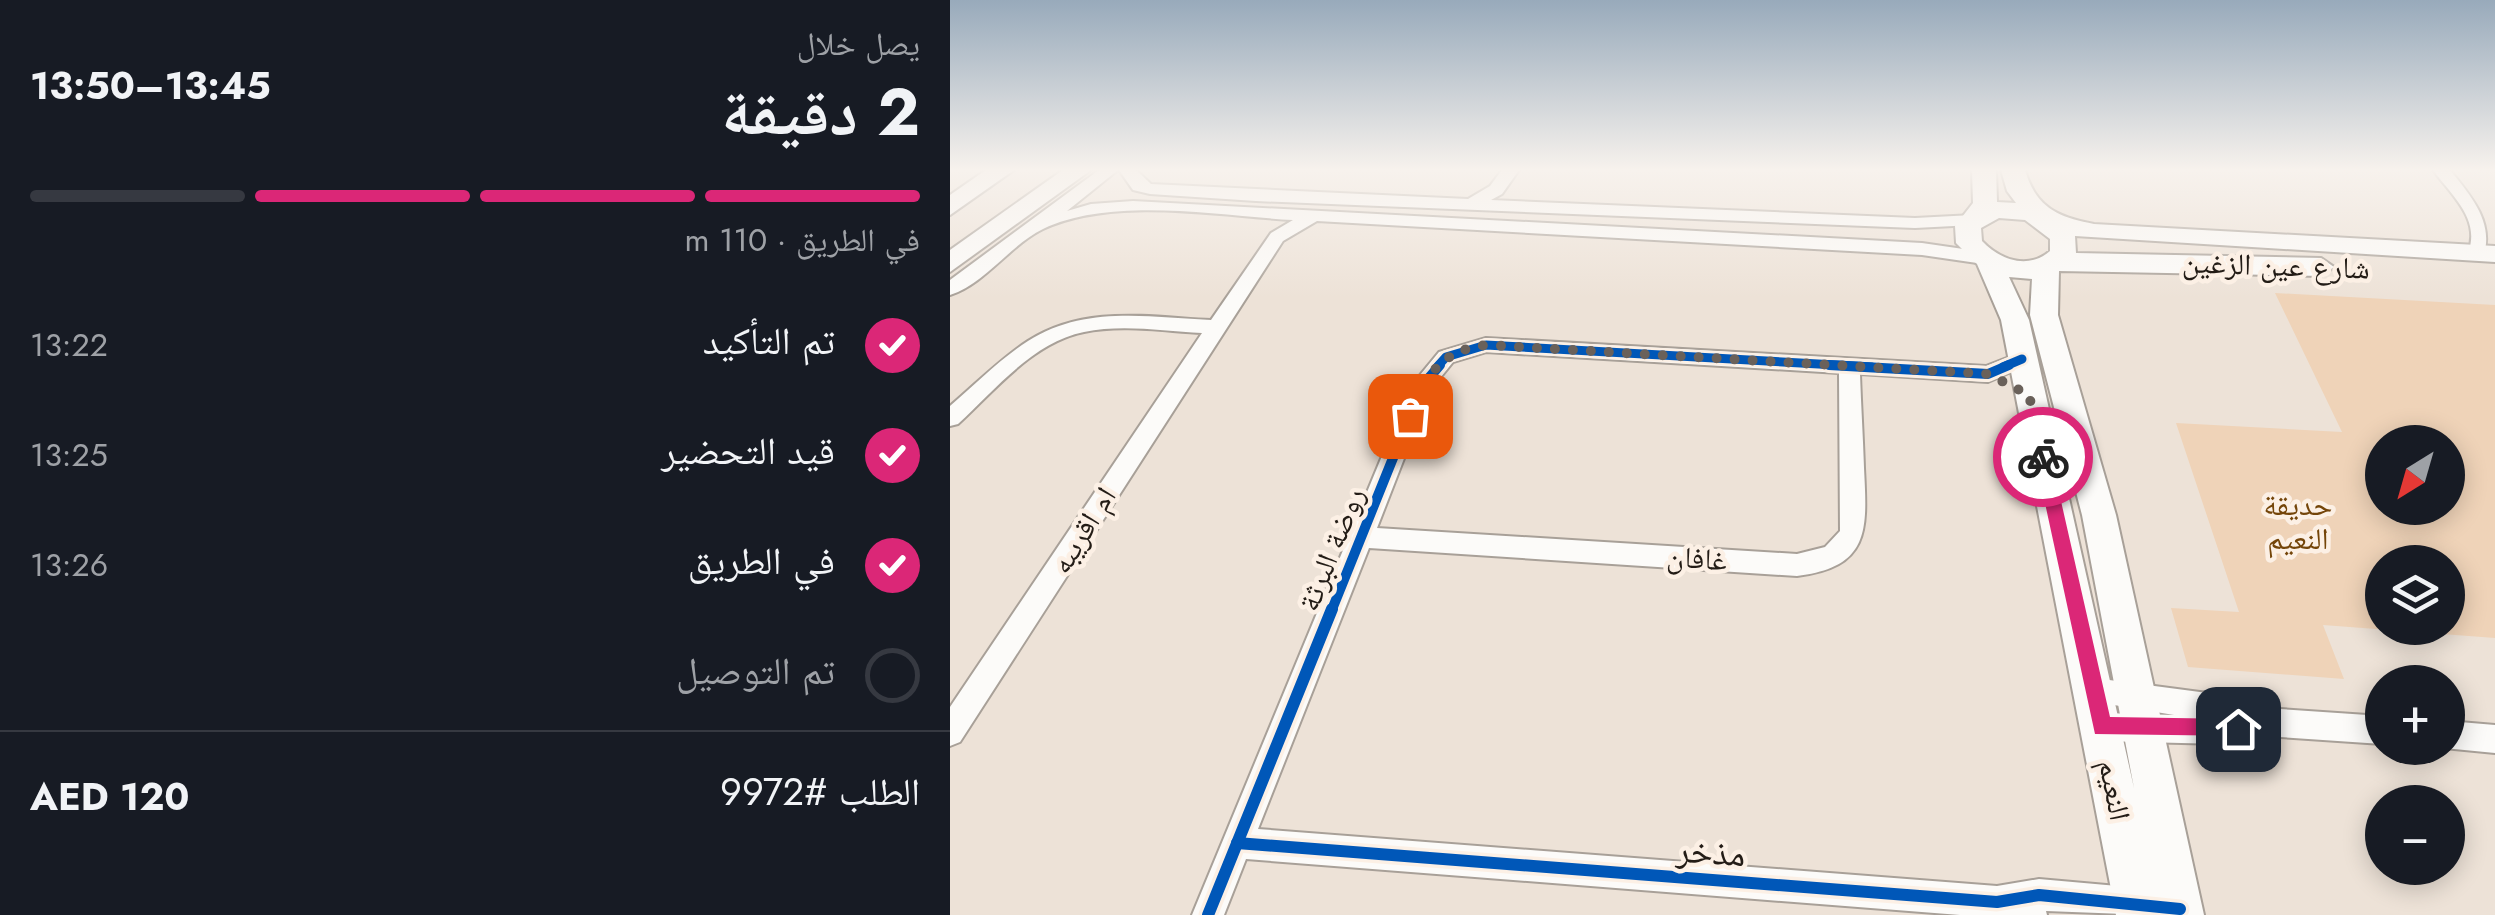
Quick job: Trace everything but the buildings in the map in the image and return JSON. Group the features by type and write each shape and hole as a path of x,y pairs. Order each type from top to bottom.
{"street":[{"path":"950,263 1020,213"},
{"path":"950,289 1053,213"},
{"path":"1036,225 1075,213"},
{"path":"1247,213 1922,248 1986,259"},
{"path":"1661,213 1915,223 1976,218 1979,213"},
{"name":"شارع عين الزغين","path":"1976,218 1998,213"},
{"name":"شارع عين الزغين","path":"2018,213 2094,232 2486,253"},
{"path":"2039,213 2046,221"},
{"path":"2473,213 2479,221 2486,253"},
{"path":"1272,214 1279,224 1278,238"},
{"name":"ام اقريبه","path":"950,732 1278,238 1312,216"},
{"name":"النعيم","path":"1976,218 1966,234 1986,259 2012,307 2138,909"},
{"name":"النعيم","path":"2046,221 2063,238 2052,264 2044,314 2099,515 2180,912"},
{"name":"شارع عين الزغين","path":"1986,259 2017,269 2124,259 2495,274"},
{"path":"950,418 1036,346 1066,330 1098,323 1216,328"},
{"name":"روضة البرثة","path":"1208,915 1427,375 1458,351 1486,345 1988,374 2029,395"},
{"name":"روضة البرثة","path":"1988,374 2022,359"},
{"name":"غافان","path":"1364,537 1797,564 1821,562 1848,542 1855,523 1848,368"},
{"path":"2094,691 2138,714 2221,730 2265,722 2365,729"},
{"path":"2102,727 2138,714"},
{"path":"2465,736 2495,738"},
{"name":"مذخر","path":"1237,843 1850,903 1997,902 2039,895 2180,912"},
{"name":"مذخر","path":"1997,902 2031,915"}],"green space":[{"name":"حديقة النعيم","path":"2275,293 2495,305 2495,638 2465,636 2465,545 2365,545 2365,628 2323,625 2344,679 2188,667 2171,608 2239,612 2176,423 2342,432"}],"cycle path":[{"path":"1208,915 1422,386 1446,357 1486,345 1988,374 2022,359"},
{"path":"1237,843 1997,902 2039,895 2180,909"}],"way so far":[{"path":"1410,416 1427,375 1435,366 1458,351 1486,345 1988,374 2029,395 2043,457"}],"route":[{"path":"2043,457 2102,727 2238,729"}]}
